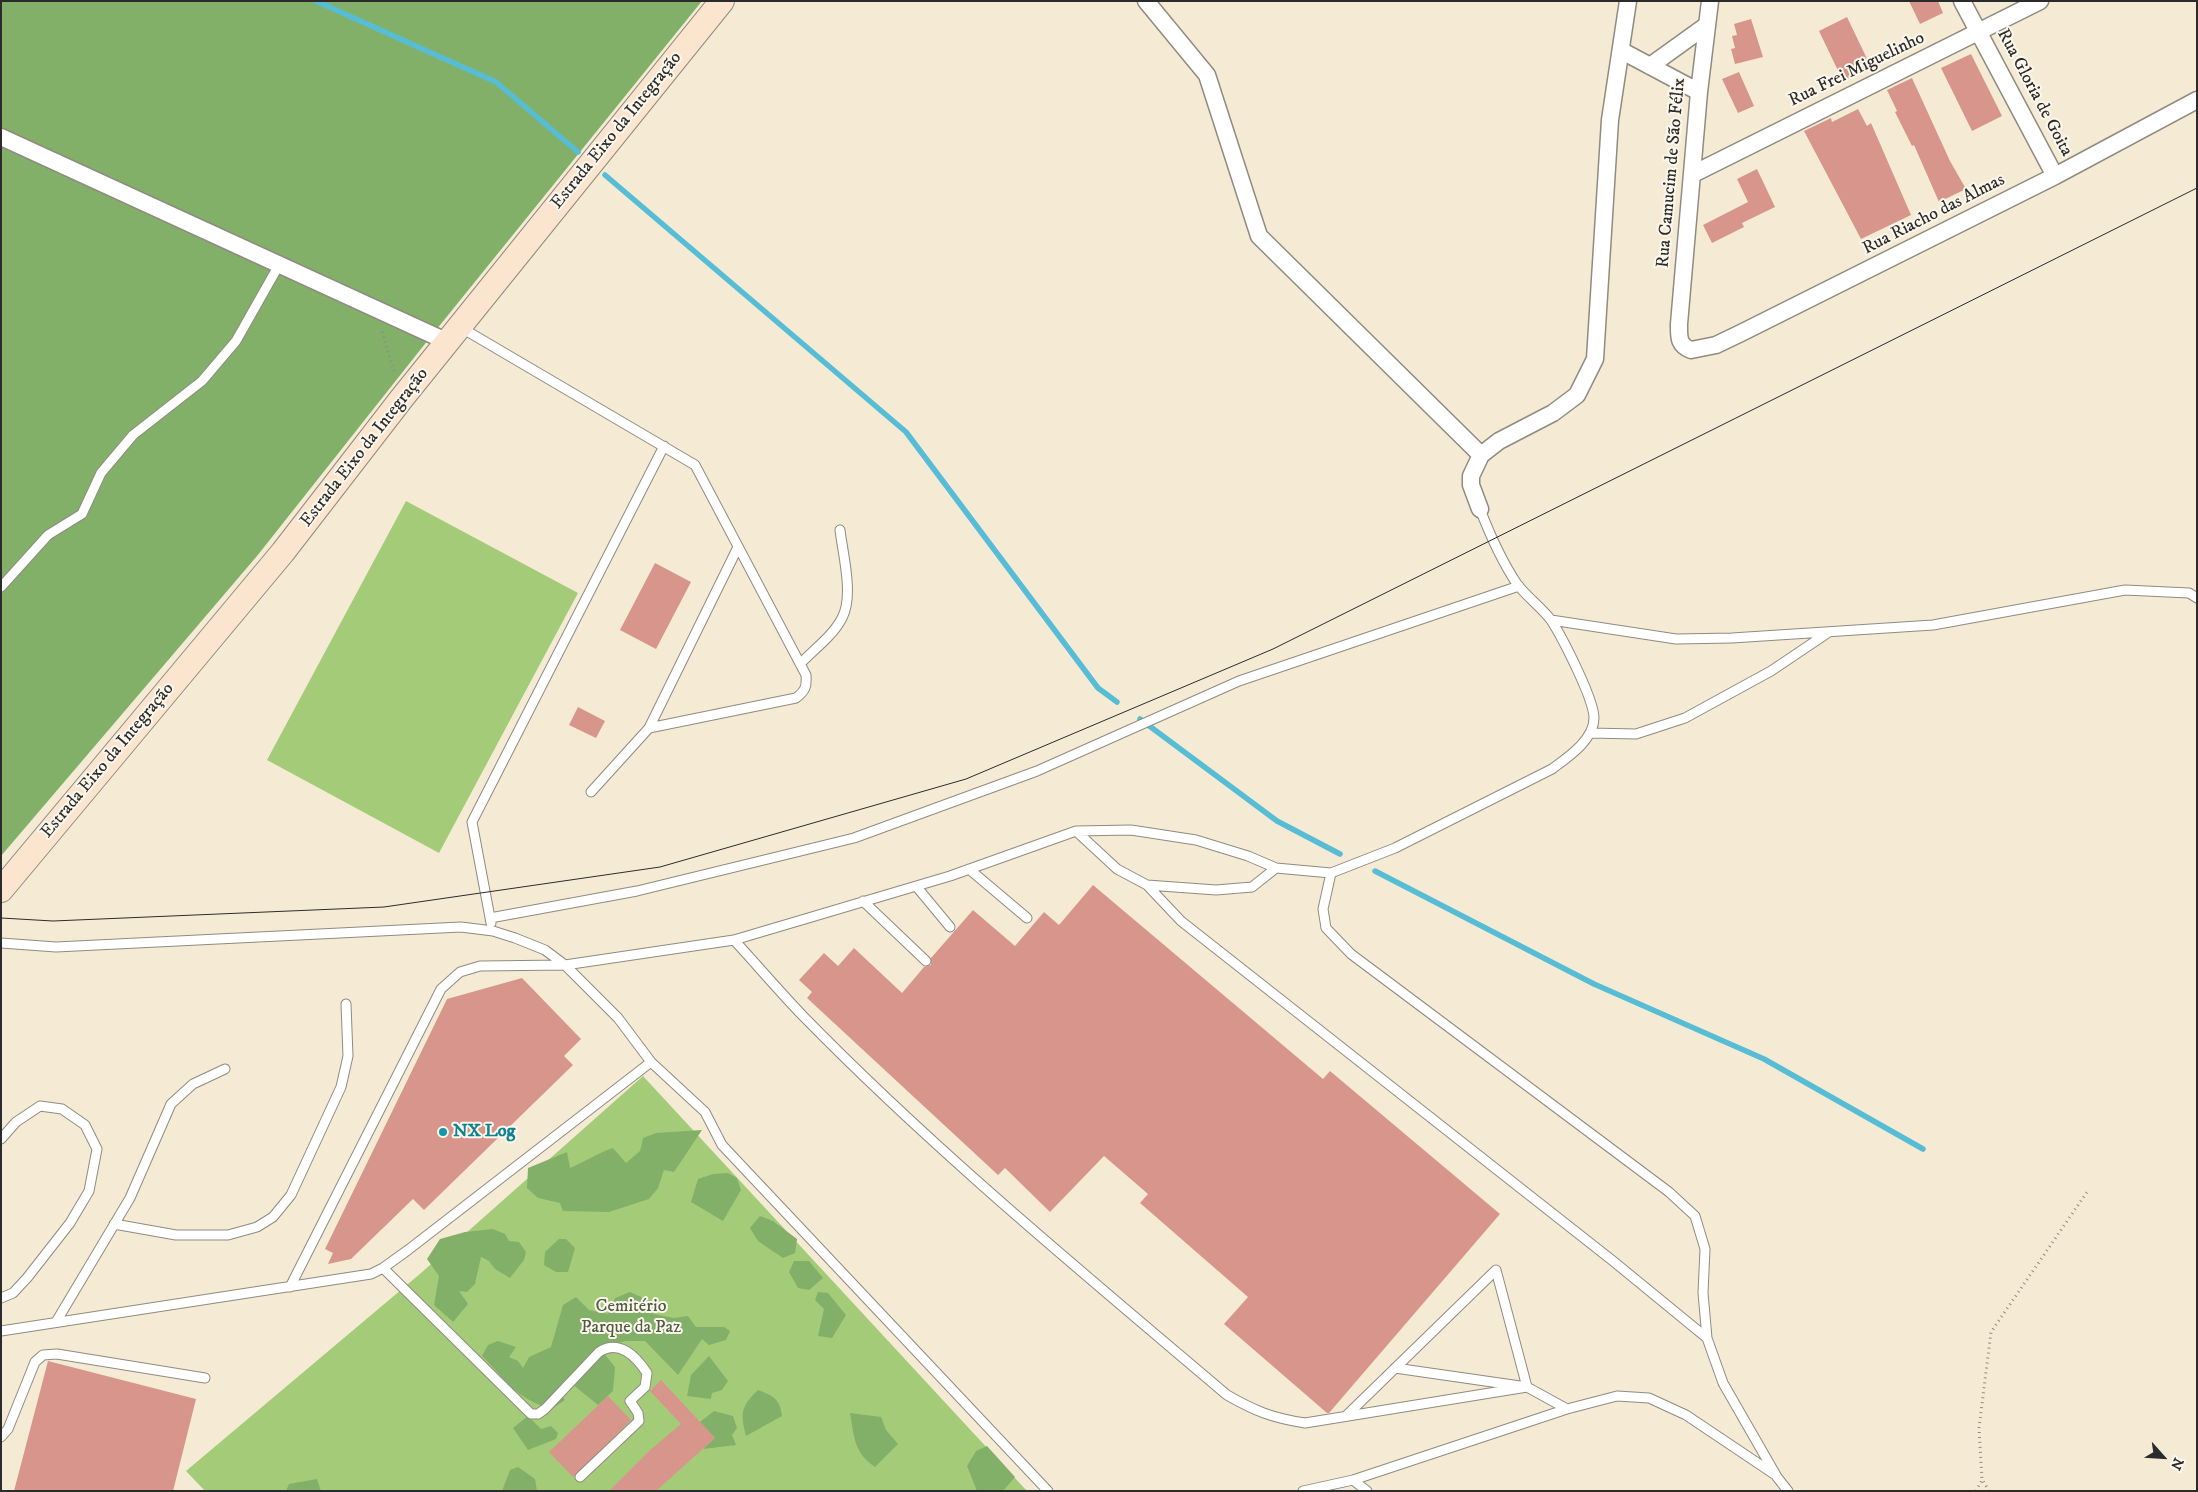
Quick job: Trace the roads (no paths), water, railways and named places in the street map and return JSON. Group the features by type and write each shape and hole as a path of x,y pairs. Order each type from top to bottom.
{"main road":[{"name":"Estrada Eixo da Integração","path":"5,886 283,552 402,398 722,1"}],"street":[{"path":"1146,1 1207,76 1259,236 1482,455"},
{"path":"1480,509 1471,485 1471,476 1482,455 1499,441 1553,414 1577,395 1595,359 1610,120 1622,51 1628,1"},
{"name":"Rua Gloria de Goita","path":"1962,1 2055,176"},
{"name":"Rua Frei Miguelinho","path":"1693,174 2040,1"},
{"name":"Rua Camucim de São Félix","path":"1684,347 1679,339 1679,324 1699,92 1707,25 1712,3"},
{"path":"1650,66 1707,25"},
{"path":"1622,51 1699,92"},
{"name":"Rua Riacho das Almas","path":"1684,347 1691,350 1699,350 1741,333 2055,176 2197,100"},
{"path":"1,137 372,307 454,334"}],"lane":[{"path":"1,587 48,535 82,514 100,473 133,435 202,381 236,341 279,265"},
{"path":"454,334 664,446 695,465 806,675 807,684 804,691 796,698 650,728"},
{"path":"493,931 472,822 664,446"},
{"path":"290,1287 441,989 460,972 480,966 565,965 734,940 916,886 1076,831 1131,830 1196,840 1248,856 1276,868 1331,873 1394,848 1529,781 1572,754 1590,733 1594,718 1590,697 1551,620 1519,586 1492,541 1480,509"},
{"path":"800,664 834,630 842,618 848,600 840,530"},
{"path":"591,792 650,728 738,547"},
{"path":"490,918 637,891 854,838 1037,771 1239,681 1519,586"},
{"path":"1551,620 1676,639 1732,638 1933,625 2125,590 2189,593 2197,598"},
{"path":"1590,733 1636,734 1685,718 1771,671 1829,632"},
{"path":"1076,831 1117,869 1147,884 1181,921 1613,1261 1707,1338"},
{"path":"1147,884 1216,890 1252,886 1276,868"},
{"path":"969,869 1027,918"},
{"path":"1331,873 1323,909 1326,928 1351,954 1669,1192 1695,1216 1705,1249 1703,1293 1707,1338 1723,1383 1777,1477 1788,1491"},
{"path":"916,886 950,927"},
{"path":"863,901 926,962"},
{"path":"1,943 56,947 461,928 493,931 545,950 565,965 618,1018 651,1062 705,1112 722,1145 1048,1491"},
{"path":"734,940 802,1015 956,1162 1026,1226 1226,1394 1273,1418 1305,1423 1527,1386"},
{"path":"114,1224 176,1235 228,1235 256,1227 273,1217 291,1195 341,1087 348,1056 346,1004"},
{"path":"1,1331 359,1277 384,1268 651,1062"},
{"path":"56,1322 139,1179 171,1104 193,1084 225,1068"},
{"path":"1,1139 16,1122 40,1106 62,1109 84,1125 97,1148 89,1191 70,1222 27,1278 13,1293 1,1298"},
{"path":"384,1268 530,1414 538,1414 545,1410 599,1352 607,1347 616,1347 624,1350 642,1365 647,1373 645,1387 630,1401 638,1414 639,1421 580,1477"},
{"path":"1347,1415 1496,1270 1527,1386"},
{"path":"1,1437 8,1429 35,1362 43,1355 57,1354 205,1378"},
{"path":"1395,1368 1527,1386 1567,1408"},
{"path":"1303,1491 1353,1480 1567,1408 1617,1396 1649,1398 1686,1415 1777,1477"},
{"path":"1353,1480 1367,1491"}],"waterway":[{"path":"316,1 496,82 578,152"},
{"path":"605,175 906,432 1098,688 1117,702"},
{"path":"1140,719 1277,821 1340,854"},
{"path":"1375,871 1594,984 1764,1059 1923,1149"}],"tram line":[{"path":"1,918 53,921 384,907 660,867 966,779 1273,649 2197,188"}],"place":[{"name":"NX Log","path":"443,1132"}],"park label":[{"name":"Cemitério Parque da Paz","path":"631,1317"}]}
